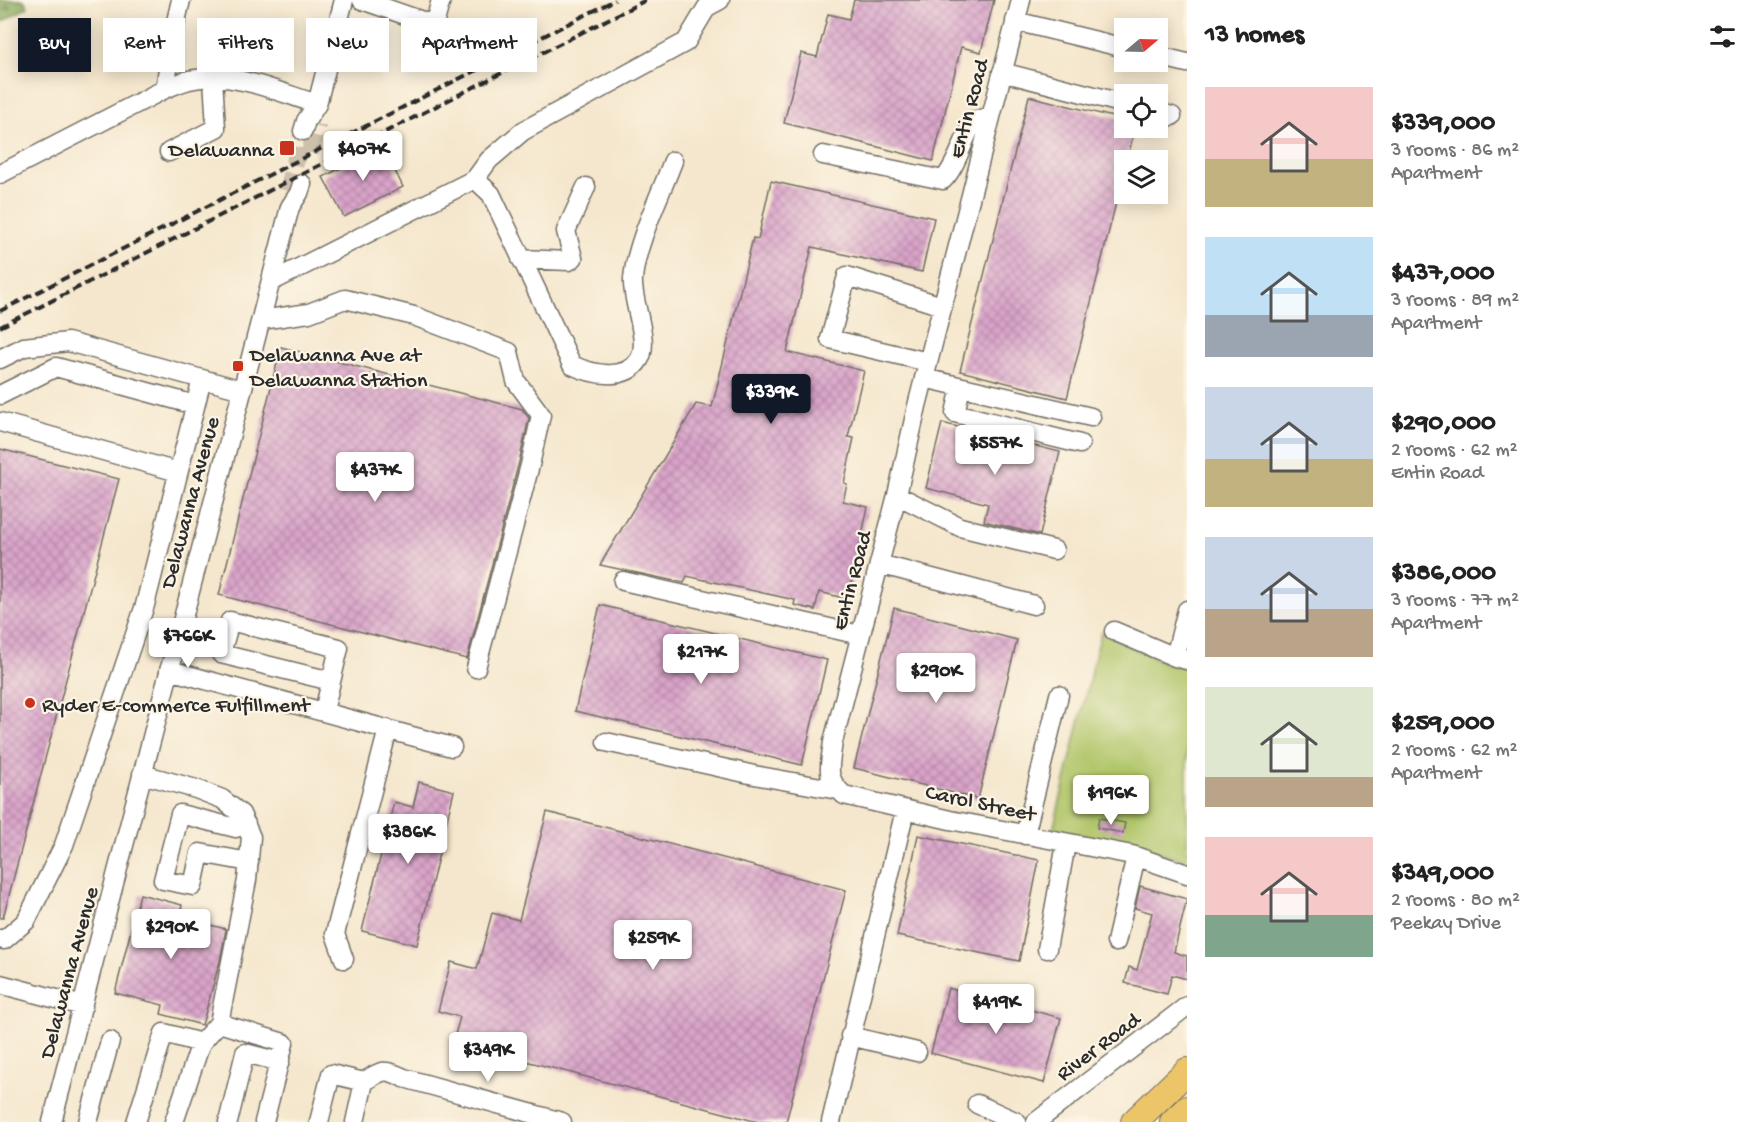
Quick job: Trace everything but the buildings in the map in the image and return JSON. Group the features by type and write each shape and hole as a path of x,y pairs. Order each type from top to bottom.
{"highway":[{"path":"1134,1122 1187,1071"},
{"path":"1173,1122 1187,1109"}],"street":[{"path":"165,89 172,34 182,0"},
{"path":"311,127 306,121 317,104 344,0"},
{"path":"362,0 434,25 441,0"},
{"path":"271,282 475,179 489,160 524,131 686,42 707,7 720,0"},
{"name":"Entin Road","path":"838,790 833,786 830,772 833,742 897,495 971,188 1021,0"},
{"path":"1015,21 1114,45"},
{"path":"1168,58 1187,63"},
{"path":"1002,72 1114,101"},
{"path":"169,152 216,128 213,78"},
{"path":"0,174 165,89 193,79 213,78 242,81 317,104"},
{"path":"943,180 948,175 964,137 974,121 990,116"},
{"path":"823,154 971,188"},
{"path":"475,179 491,194 572,365 586,372 617,374 632,368 641,359 643,345 633,296 633,278 643,240 673,161"},
{"path":"521,259 569,261 573,258 571,242 566,231 586,187"},
{"name":"Delawanna Avenue","path":"52,1122 293,194"},
{"path":"942,306 848,276 830,339 926,370 961,387 1091,417"},
{"path":"261,320 309,313 345,299 414,316 509,352 516,381 541,415 476,668"},
{"path":"0,359 24,347 68,342 242,390"},
{"path":"0,395 56,367 195,405"},
{"path":"0,939 4,940 26,921 64,845 145,605 201,379"},
{"path":"961,387 955,413 1080,444"},
{"path":"0,422 178,472"},
{"path":"897,495 960,527 1054,550"},
{"path":"879,564 1034,605"},
{"path":"623,581 860,634"},
{"path":"1114,631 1181,658 1187,610"},
{"path":"324,711 339,648 230,621 221,654 331,681"},
{"path":"169,670 452,747"},
{"path":"1025,835 1059,695"},
{"path":"344,959 335,934 388,729"},
{"path":"606,742 754,775 838,790 844,795 905,810 831,1122"},
{"path":"142,774 222,799 241,814 251,837 247,880 219,1023 201,1043 174,1122"},
{"name":"Carol Street","path":"905,810 1066,844 1136,856 1187,874"},
{"path":"200,853 193,886 163,879 180,814 236,828 246,824"},
{"path":"1047,949 1066,844"},
{"path":"172,846 249,862"},
{"path":"1116,942 1136,856"},
{"path":"0,984 83,1006"},
{"name":"River Road","path":"1036,1122 1187,1006"},
{"path":"219,1023 285,1043 264,1122"},
{"path":"136,1122 164,1033 201,1043"},
{"path":"850,1036 917,1052"},
{"path":"88,1122 110,1041"},
{"path":"228,1122 245,1053 280,1062"},
{"path":"355,1122 364,1082 379,1072 389,1070 404,1078 562,1122"},
{"path":"319,1122 331,1074 364,1082"},
{"path":"977,1104 1017,1122"}],"green space":[{"path":"0,0 24,0 28,7 0,23"},
{"path":"1101,632 1163,662 1187,668 1187,861 1152,850 1053,830"}],"tunnel":[{"path":"310,153 318,124"},
{"path":"288,191 303,131"}],"railway":[{"path":"0,311 615,0"},
{"path":"0,327 646,0"}],"place":[{"name":"Delawanna","path":"287,148"},
{"name":"Delawanna Ave at Delawanna Station","path":"238,366"},
{"name":"Ryder E-commerce Fulfillment","path":"30,703"}]}
